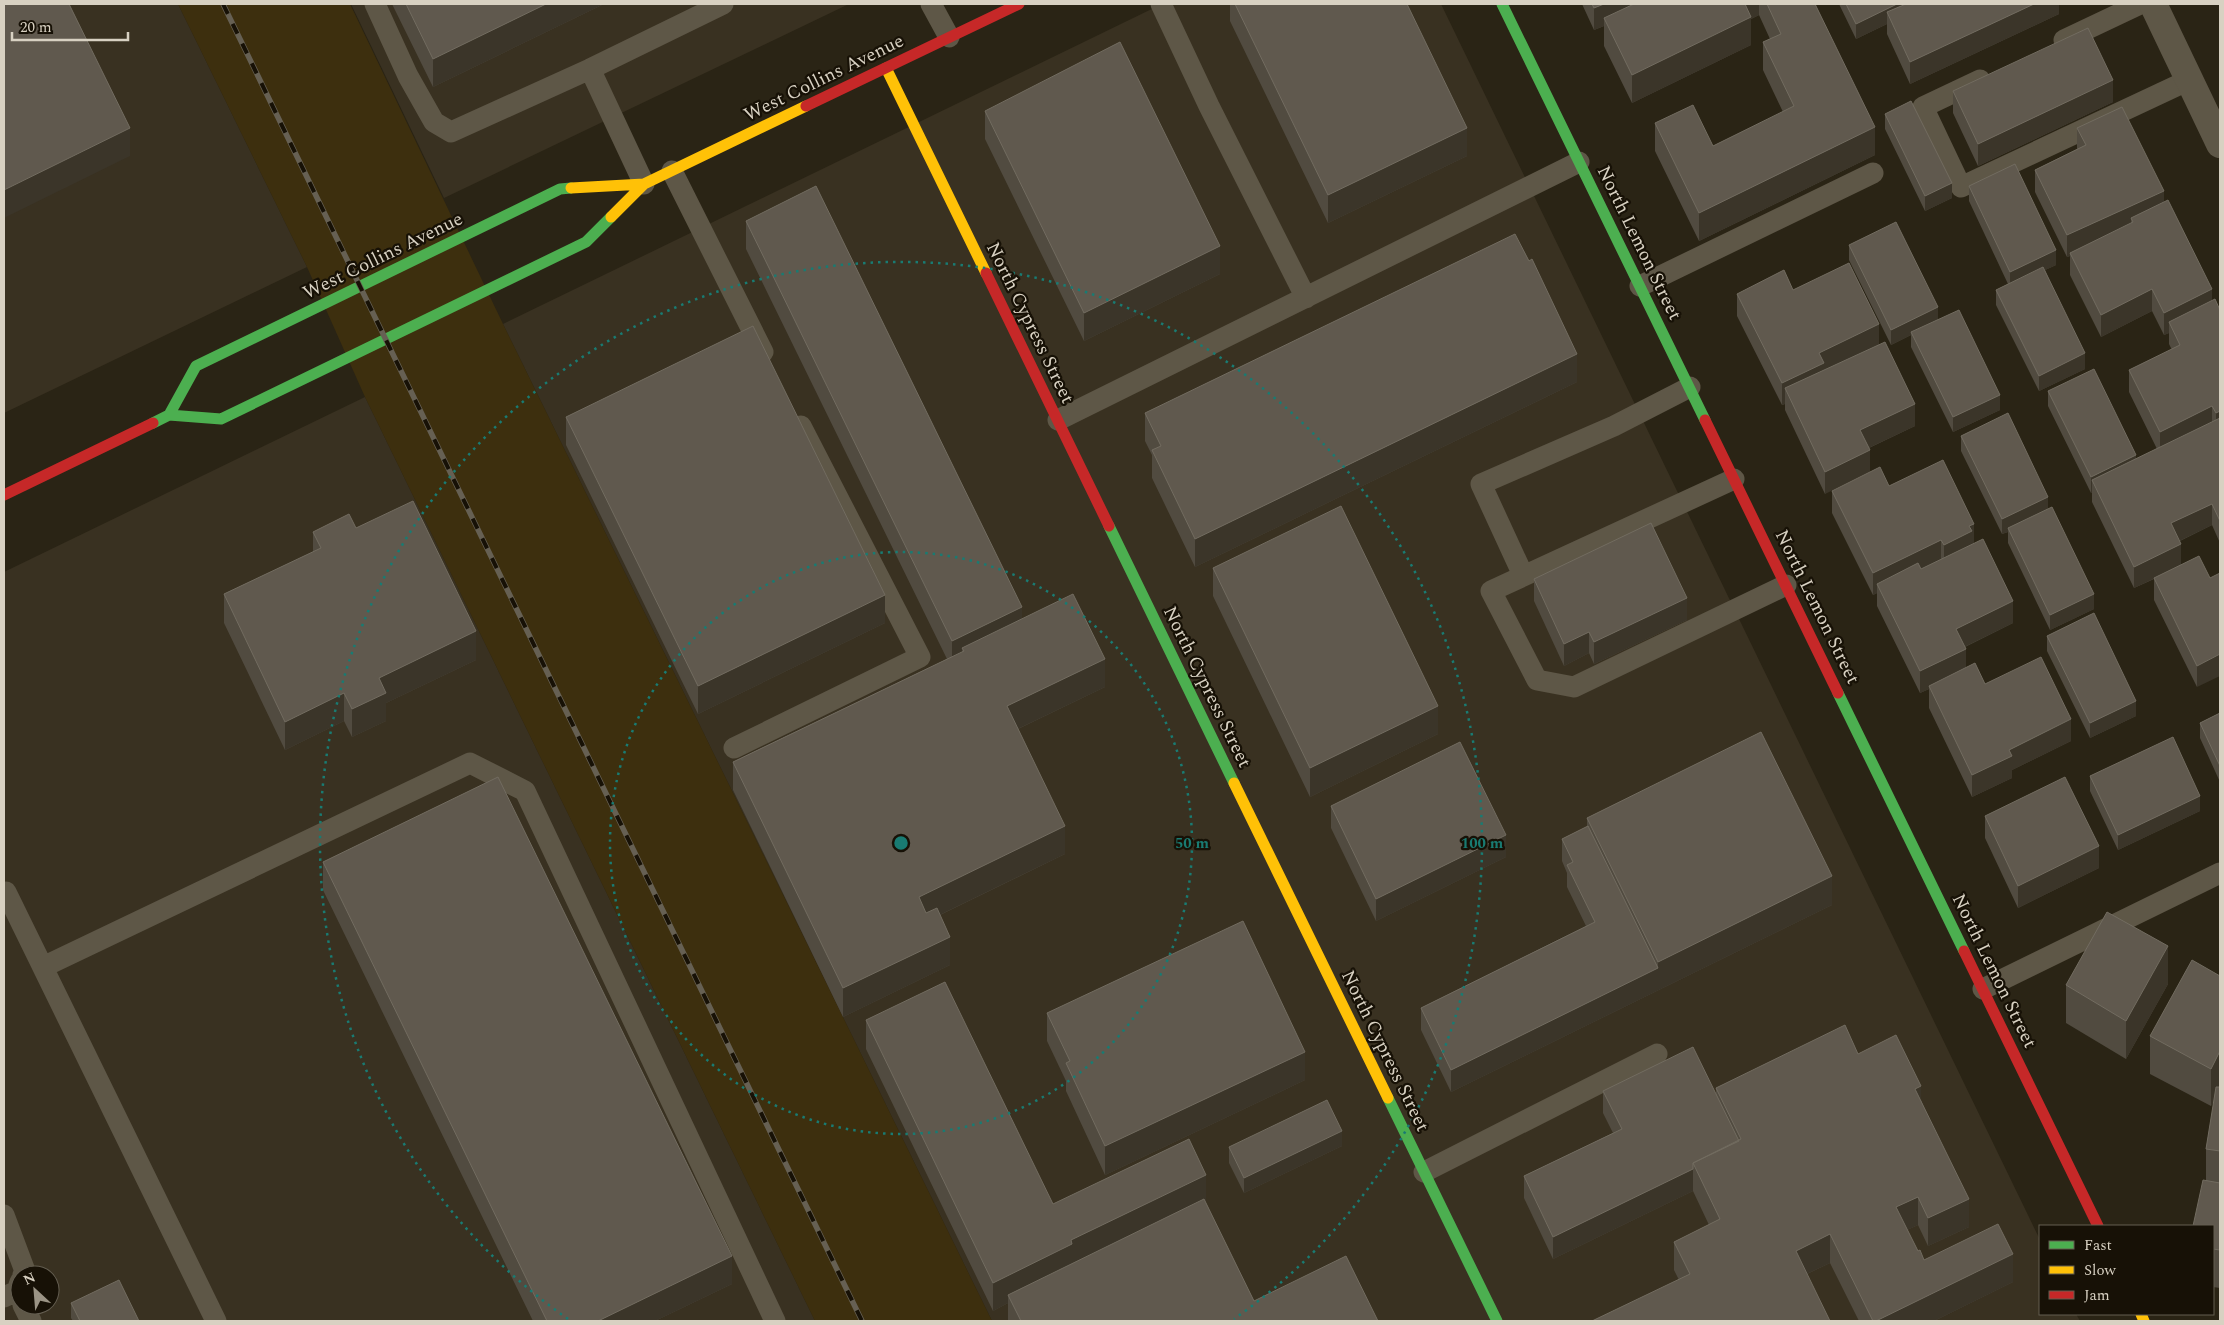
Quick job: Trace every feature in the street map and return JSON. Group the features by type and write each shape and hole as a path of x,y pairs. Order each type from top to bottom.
{"street":[{"name":"West Collins Avenue","path":"644,184 560,189 196,366 169,415 221,419 229,416 586,242 644,184 1019,4"},
{"name":"North Lemon Street","path":"1502,4 2098,1225"},
{"path":"2153,4 2220,144"},
{"name":"North Cypress Street","path":"886,68 1497,1321"},
{"path":"4,495 169,415"}],"lane":[{"path":"375,4 408,76 434,122 451,132 590,69 723,4"},
{"path":"932,4 949,37"},
{"path":"1161,4 1209,106 1306,298"},
{"path":"2050,47 2140,4"},
{"path":"590,69 644,184"},
{"path":"1996,73 1923,107 1961,186 2189,80"},
{"path":"1058,420 1580,162"},
{"path":"672,171 772,370"},
{"path":"1640,286 1874,173"},
{"path":"1523,575 1481,484 1614,426 1690,387"},
{"path":"734,748 920,657 790,405"},
{"path":"1734,478 1491,591 1536,680 1574,687 1786,585"},
{"path":"43,967 470,763 525,791 776,1321"},
{"path":"1983,989 2220,873"},
{"path":"6,892 216,1321"},
{"path":"1424,1172 1658,1054"},
{"path":"4,1215 23,1265"}],"shaded area":[{"path":"4,4 178,4 307,267 4,413"},
{"path":"178,4 350,4 503,324 992,1321 815,1321 365,397 307,267"},
{"path":"351,4 849,4 444,198"},
{"path":"1162,4 1441,4 2039,1238 2039,1315 2077,1315 2080,1321 992,1321 503,324"},
{"path":"365,397 815,1321 4,1321 4,572"}],"building":[{"path":"4,4 69,4 130,128 4,190"},
{"path":"406,4 546,4 433,59"},
{"path":"1235,4 1407,4 1467,128 1328,195"},
{"path":"1592,4 1604,4 1594,8"},
{"path":"1634,4 1745,4 1751,17 1632,75 1604,18"},
{"path":"1767,4 1815,4 1875,127 1699,213 1655,123 1693,105 1713,146 1794,106 1763,42 1781,34"},
{"path":"1846,4 1897,4 1856,24"},
{"path":"1906,4 2034,4 1910,62 1887,12"},
{"path":"2088,28 2113,80 1978,144 1953,91"},
{"path":"1120,42 1220,246 1084,313 985,111"},
{"path":"1911,101 1952,183 1925,196 1885,114"},
{"path":"2122,107 2164,191 2067,235 2035,170 2086,145 2077,128"},
{"path":"2015,164 2056,250 2010,272 1969,186"},
{"path":"816,186 1022,607 952,641 746,221"},
{"path":"2168,200 2212,289 2164,313 2152,289 2101,315 2070,253 2133,222 2131,218"},
{"path":"1896,222 1938,307 1891,330 1849,245"},
{"path":"1515,234 1529,261 1532,259 1577,354 1195,539 1152,450 1161,446 1145,413"},
{"path":"1849,263 1879,324 1819,353 1824,363 1782,383 1737,294 1784,270 1793,290"},
{"path":"2043,267 2085,353 2039,376 1996,290"},
{"path":"2215,299 2220,310 2220,411 2216,413 2212,406 2160,432 2129,370 2180,345 2169,322"},
{"path":"1959,310 2000,395 1953,417 1911,332"},
{"path":"753,326 885,595 698,686 566,417"},
{"path":"1885,342 1915,404 1860,430 1870,450 1825,472 1785,388"},
{"path":"2094,369 2136,455 2091,477 2048,391"},
{"path":"2008,413 2048,497 2002,519 1961,436"},
{"path":"2220,418 2220,521 2212,504 2171,523 2181,544 2134,567 2092,480"},
{"path":"1943,460 1974,524 1969,526 1972,531 1944,545 1941,540 1873,573 1832,491 1880,467 1889,486"},
{"path":"413,501 476,631 379,678 386,693 352,709 344,693 285,722 224,594 321,548 313,532 349,514 356,528"},
{"path":"1341,506 1438,706 1310,768 1213,568"},
{"path":"2052,507 2094,594 2050,615 2008,528"},
{"path":"1651,523 1687,598 1594,642 1589,632 1564,644 1534,579"},
{"path":"1983,539 2013,601 1956,629 1966,649 1920,671 1877,584 1918,563 1921,569"},
{"path":"2199,556 2210,578 2220,573 2220,654 2197,666 2154,578"},
{"path":"1073,594 1105,659 1007,706 1065,826 919,897 926,913 937,908 950,937 843,988 733,762 964,651 962,648"},
{"path":"2094,613 2136,701 2090,723 2047,636"},
{"path":"2041,657 2071,719 2009,750 2012,756 1972,775 1929,686 1975,663 1985,684"},
{"path":"2220,713 2220,766 2200,723"},
{"path":"1761,732 1832,876 1658,962 1587,818"},
{"path":"2173,737 2200,796 2118,835 2090,776"},
{"path":"1460,742 1506,835 1376,899 1331,806"},
{"path":"498,777 732,1256 598,1321 547,1321 323,862"},
{"path":"2065,777 2099,846 2018,886 1985,816"},
{"path":"1588,826 1658,968 1451,1070 1421,1008 1595,922 1567,865 1573,862 1562,839"},
{"path":"2107,912 2168,946 2126,1021 2066,985"},
{"path":"1243,921 1305,1052 1105,1146 1066,1063 1070,1061 1047,1013"},
{"path":"2192,960 2220,976 2220,1051 2211,1069 2150,1036"},
{"path":"945,982 1053,1204 1189,1139 1206,1175 1071,1240 1072,1244 993,1283 866,1020"},
{"path":"1845,1025 1858,1054 1896,1035 1921,1086 1915,1089 1969,1199 1928,1218 1918,1197 1896,1207 1924,1260 1998,1224 2013,1254 1873,1321 1830,1234 1796,1251 1830,1321 1592,1321 1690,1274 1674,1242 1720,1219 1693,1163 1741,1139 1716,1088"},
{"path":"1693,1047 1739,1141 1693,1163 1693,1169 1553,1237 1524,1176 1622,1129 1603,1091"},
{"path":"2216,1087 2220,1087 2220,1151 2206,1149"},
{"path":"1327,1100 1342,1131 1244,1178 1229,1147"},
{"path":"2203,1180 2220,1183 2220,1250 2214,1249 2214,1225 2193,1225"},
{"path":"1204,1199 1254,1301 1346,1256 1378,1321 1021,1321 1008,1295"},
{"path":"119,1280 139,1321 80,1321 71,1303"}],"railway":[{"path":"223,4 862,1321"}],"traffic: fast":[{"path":"1502,4 1705,420"},
{"path":"169,415 196,366 560,189 571,188"},
{"path":"153,423 169,415 221,419 586,242 611,217"},
{"path":"1109,526 1234,783"},
{"path":"1838,693 1964,951"},
{"path":"1388,1098 1497,1321"}],"traffic: slow":[{"path":"886,68 986,273"},
{"path":"611,217 644,184 806,106"},
{"path":"571,188 644,184"},
{"path":"1234,783 1388,1098"},
{"path":"2141,1315 2144,1321"}],"traffic: jam":[{"path":"806,106 1019,4"},
{"path":"986,273 1109,526"},
{"path":"1705,420 1838,693"},
{"path":"4,495 153,423"},
{"path":"1964,951 2098,1225"}]}
